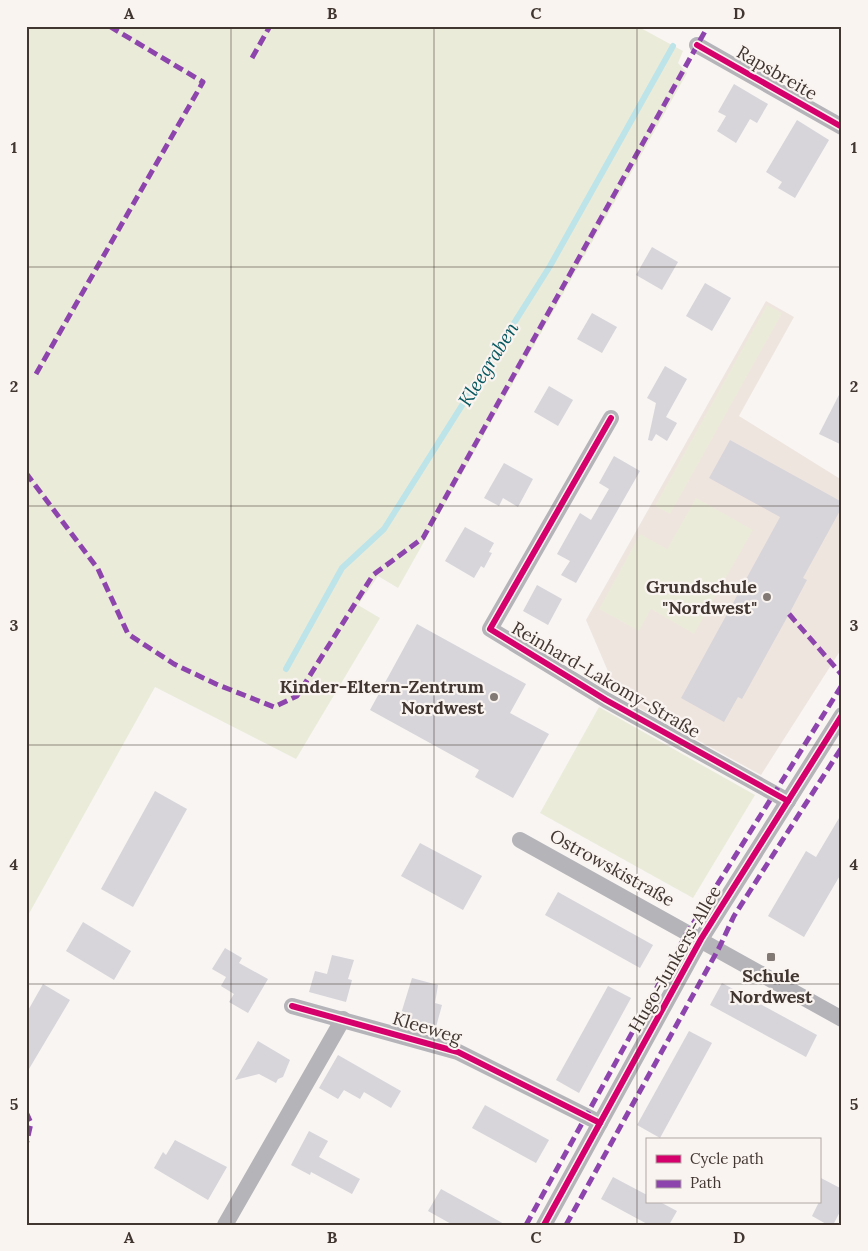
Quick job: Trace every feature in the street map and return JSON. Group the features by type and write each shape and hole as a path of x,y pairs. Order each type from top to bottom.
{"street":[{"name":"Rapsbreite","path":"697,45 842,127"},
{"name":"Reinhard-Lakomy-Straße","path":"611,418 490,629 606,700 788,802"},
{"name":"Hugo-Junkers-Allee","path":"544,1225 701,939 842,715"},
{"name":"Ostrowskistraße","path":"520,840 842,1019"},
{"name":"Kleeweg","path":"292,1006 458,1052 600,1123"},
{"path":"225,1225 343,1019"}],"shaded area":[{"path":"766,301 794,317 739,416 842,480 842,648 761,775 619,697 586,620"}],"green space":[{"path":"26,26 637,26 683,51 678,63 687,73 398,588 378,576 358,605 380,618 296,759 155,687 26,919"},
{"path":"767,305 782,313 670,514 655,506"},
{"path":"696,498 753,530 694,634 651,609 639,631 599,609 640,534 667,549"},
{"path":"599,707 755,795 693,898 540,813"}],"building":[{"path":"734,84 768,104 757,123 750,119 736,143 717,131 726,116 718,112"},
{"path":"797,120 829,140 795,198 778,188 782,182 766,172"},
{"path":"652,247 678,262 662,290 636,275"},
{"path":"705,283 731,298 712,331 686,316"},
{"path":"592,313 617,327 602,353 577,339"},
{"path":"665,366 687,379 666,417 677,423 667,441 656,434 652,441 648,440 656,403 647,398"},
{"path":"549,386 573,400 558,426 534,412"},
{"path":"842,389 842,445 819,434"},
{"name":"Grundschule \"Nordwest\"","path":"730,440 842,502 842,507 803,578 807,580 789,614 742,699 738,697 724,722 681,698 780,517 709,478"},
{"path":"614,456 640,471 576,583 561,575 570,561 557,554 580,513 591,520 609,489 599,483"},
{"path":"504,463 533,479 518,507 503,498 499,506 484,498"},
{"path":"465,527 494,543 489,552 492,553 484,568 481,566 474,578 445,561"},
{"path":"537,585 562,599 548,625 523,611"},
{"name":"Kinder-Eltern-Zentrum Nordwest","path":"417,624 526,684 510,713 549,734 513,798 475,777 479,770 370,710"},
{"path":"155,791 187,809 133,907 101,889"},
{"path":"842,813 842,872 804,937 768,916 806,851 816,857"},
{"path":"420,843 482,876 463,910 401,876"},
{"path":"558,892 653,945 640,968 545,915"},
{"path":"83,922 131,951 114,980 66,951"},
{"path":"225,948 242,958 239,963 268,979 248,1013 229,1002 234,994 221,986 226,977 212,969"},
{"path":"332,955 354,960 348,979 352,980 346,1002 309,992 315,971 327,974"},
{"path":"412,978 438,985 435,1003 442,1005 436,1027 400,1017"},
{"path":"722,983 817,1035 806,1057 710,1005"},
{"path":"43,984 70,1000 26,1074 26,1014"},
{"path":"608,986 631,998 579,1093 556,1080"},
{"path":"689,1031 712,1043 660,1138 637,1125"},
{"path":"258,1041 290,1060 283,1077 278,1079 276,1083 259,1074 235,1080"},
{"path":"338,1055 401,1091 391,1108 364,1092 360,1099 344,1090 338,1099 319,1088"},
{"path":"485,1105 549,1140 536,1163 472,1128"},
{"path":"309,1131 328,1141 319,1157 360,1179 352,1194 311,1172 310,1175 291,1165"},
{"path":"175,1140 227,1167 208,1200 154,1168 163,1152 166,1155"},
{"path":"613,1177 646,1194 646,1204 664,1204 677,1211 669,1225 649,1225 601,1199"},
{"path":"820,1178 842,1189 842,1208 833,1225 828,1225 812,1216 818,1204 820,1204"},
{"path":"441,1189 506,1225 453,1225 428,1211"}],"waterway":[{"name":"Kleegraben","path":"286,669 342,568 384,529 550,266 673,46"}],"marked path":[{"path":"36,374 203,82 109,26"},
{"path":"252,58 270,26"},
{"path":"26,473 98,569 128,634 174,664 216,684 274,707 297,696 373,575 423,538 708,26"},
{"path":"789,614 842,675"},
{"path":"526,1225 687,933 842,685"},
{"path":"566,1225 719,948 734,916 842,747"},
{"path":"26,1112 31,1123 26,1145"}],"cycle path":[{"path":"697,45 842,127"},
{"path":"611,418 490,629 606,700 788,801"},
{"path":"544,1225 701,939 842,715"},
{"path":"292,1006 458,1052 600,1123"}],"place":[{"name":"Grundschule \"Nordwest\"","path":"767,597"},
{"name":"Kinder-Eltern-Zentrum Nordwest","path":"494,697"},
{"name":"Schule Nordwest","path":"771,957"}]}
